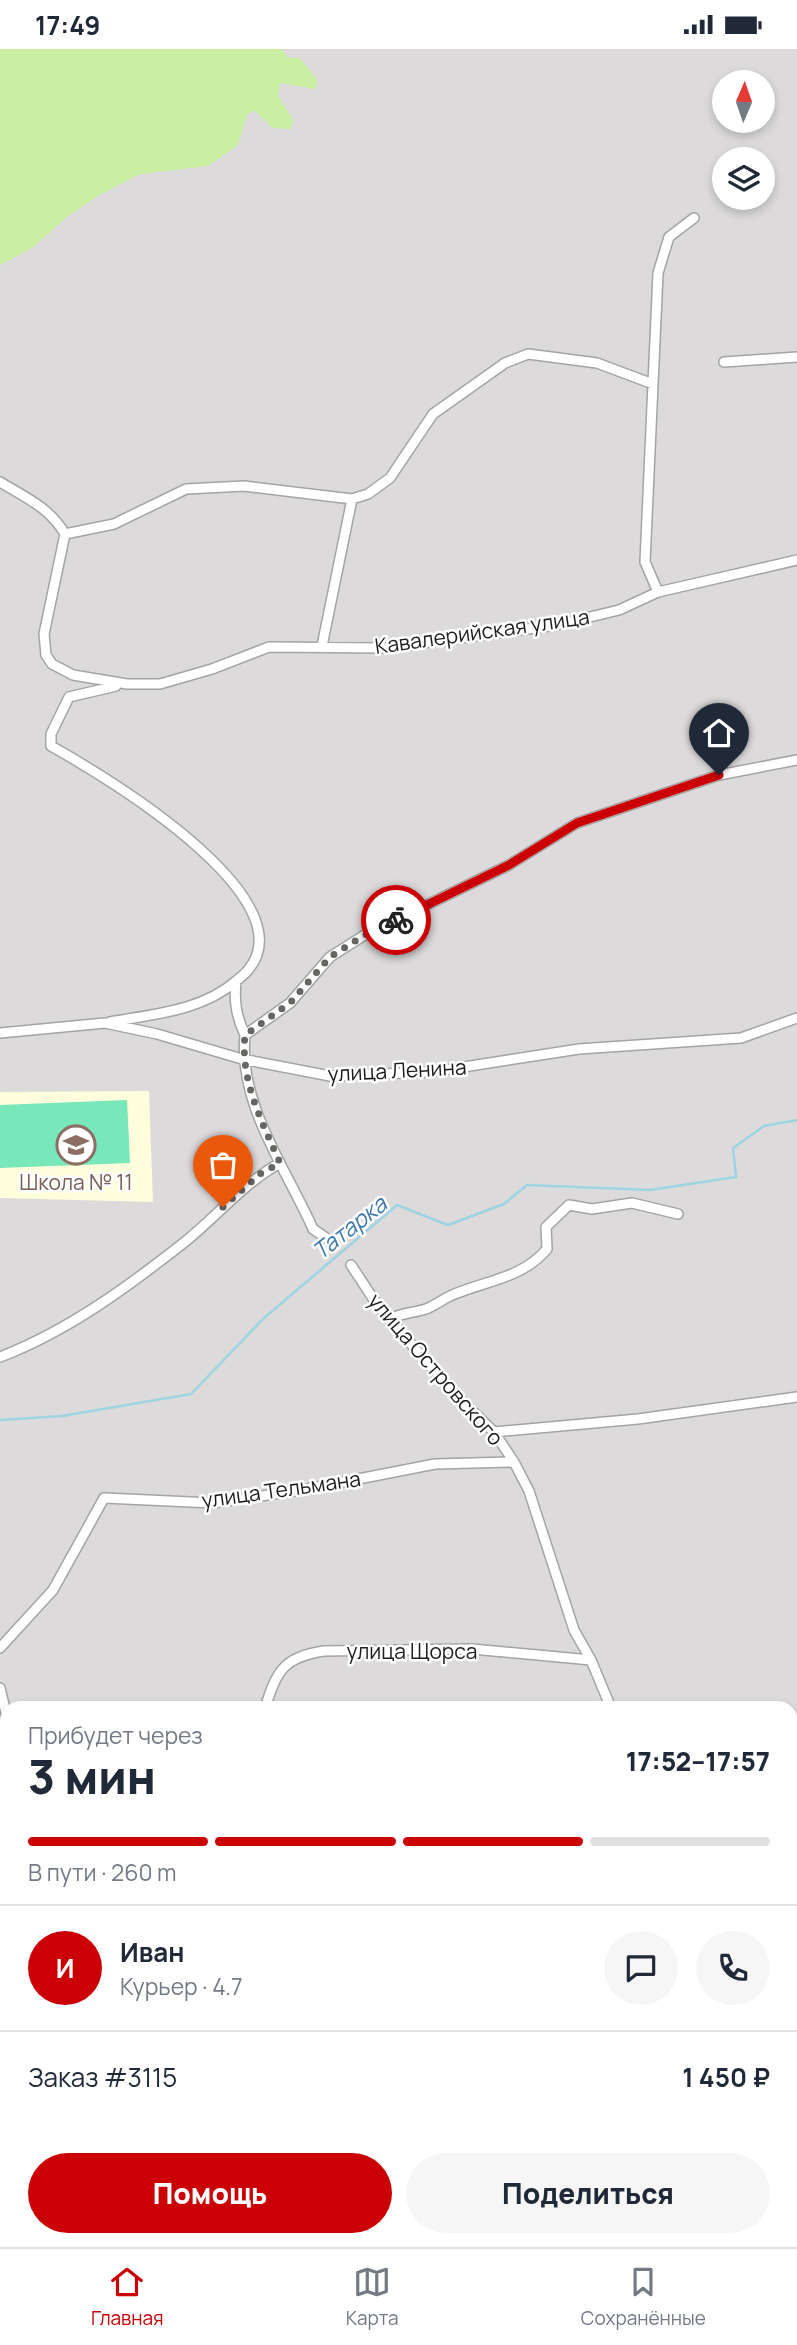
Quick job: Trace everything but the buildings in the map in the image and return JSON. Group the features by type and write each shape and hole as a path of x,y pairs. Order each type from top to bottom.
{"street":[{"path":"658,592 645,562 658,273 668,237 694,218"},
{"path":"0,482 42,506 58,522 65,534 114,524 169,496 196,488 244,487 352,499 368,494 390,478 433,414 505,363 528,354 597,363 653,384"},
{"path":"724,362 797,357"},
{"path":"321,646 352,499"},
{"name":"Кавалерийская улица","path":"65,534 44,634 46,655 52,664 73,675 127,684 160,684 212,669 269,646 386,648 557,625 619,610 658,592 797,560"},
{"path":"105,1023 198,1003 224,991 255,965 260,941 251,907 240,890 214,863 118,785 51,746 51,734 69,697 127,684"},
{"path":"245,1035 290,1003 330,957 363,936 509,865 577,823 719,775 797,760"},
{"path":"236,981 235,1007 245,1035 242,1059 258,1112 313,1229 326,1238"},
{"name":"улица Ленина","path":"0,1033 105,1023 157,1034 242,1059 330,1076 431,1072 579,1049 741,1038 797,1018"},
{"path":"0,1357 85,1315 187,1241 260,1174 280,1163"},
{"path":"389,1319 406,1311 426,1309 451,1296 514,1275 539,1258 547,1249 546,1227 569,1205 592,1209 632,1203 678,1214"},
{"name":"улица Островского","path":"351,1265 389,1319 454,1394 494,1432 514,1462 528,1491 574,1630 591,1660 608,1701"},
{"path":"494,1432 638,1419 797,1397"},
{"name":"улица Тельмана","path":"0,1648 53,1590 104,1498 213,1503 302,1490 435,1464 514,1462"},
{"name":"улица Щорса","path":"268,1701 283,1666 301,1654 324,1651 472,1649 591,1660"}],"shaded area":[{"name":"Татарка","path":"0,49 797,49 797,1701 0,1701"},
{"name":"Школа № 11","path":"149,1091 153,1202 0,1198 0,1092"}],"green space":[{"path":"0,49 282,49 288,58 300,58 317,80 316,89 280,83 278,96 294,121 290,129 273,128 255,111 248,113 238,145 208,166 140,174 101,194 68,216 32,248 0,265"},
{"path":"127,1100 130,1163 0,1168 0,1105"}],"waterway":[{"name":"Татарка","path":"0,1420 62,1416 191,1394 264,1318 397,1205 448,1225 504,1204 527,1185 650,1190 736,1177 733,1148 764,1126 797,1120"}],"way so far":[{"path":"223,1207 260,1174 280,1163 258,1112 242,1059 245,1035 290,1003 330,957 363,936 396,920"}],"place":[{"name":"Школа № 11","path":"76,1145"}],"route":[{"path":"396,920 509,865 577,823 719,775"}]}
